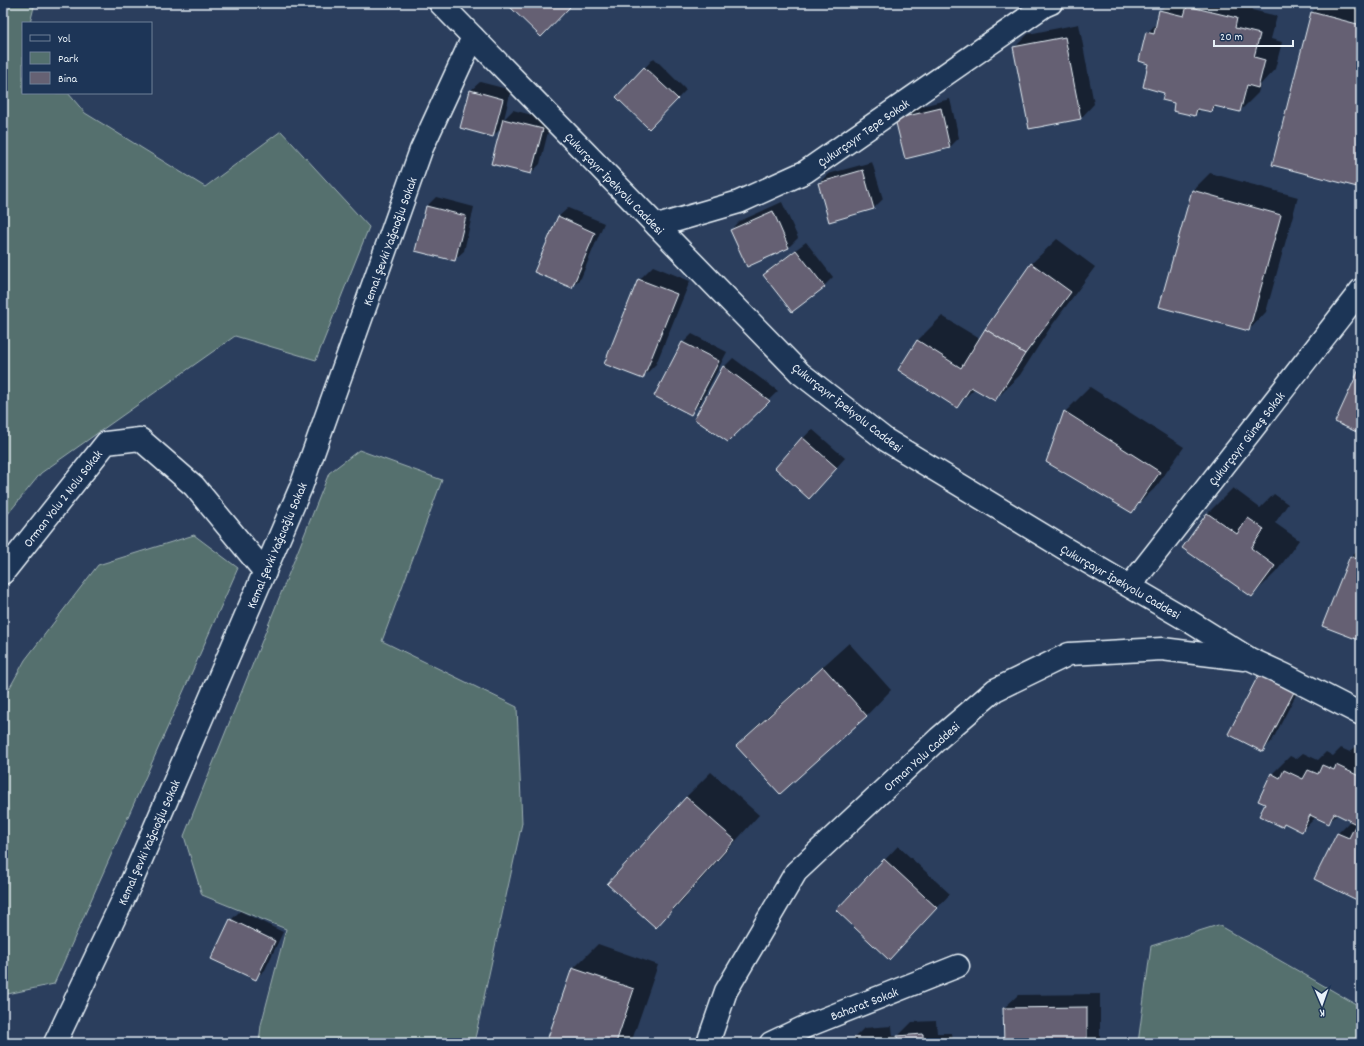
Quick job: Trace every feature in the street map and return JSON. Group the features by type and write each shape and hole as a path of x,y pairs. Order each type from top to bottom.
{"street":[{"name":"Çukurçayır İpekyolu Caddesi","path":"440,3 800,373 886,440 1064,548 1189,621 1250,660 1285,675 1361,714"},
{"name":"Çukurçayır Tepe Sokak","path":"657,226 739,202 805,172 1044,6 1051,3"},
{"name":"Kemal Şevki Yağcıoğlu Sokak","path":"55,1043 131,883 301,487 421,150 473,37"},
{"name":"Çukurçayır Güneş Sokak","path":"1130,586 1361,290"},
{"name":"Orman Yolu 2 Nolu Sokak","path":"3,573 106,443 140,439 194,486 264,572"},
{"name":"Orman Yolu Caddesi","path":"708,1043 726,991 796,872 939,738 995,690 1069,654 1162,649 1250,660"},
{"name":"Baharat Sokak","path":"771,1043 807,1026 958,966"}],"green space":[{"path":"3,3 35,3 30,22 22,22 22,94 69,94 85,113 205,187 281,131 369,227 316,360 235,336 41,473 3,520"},
{"path":"359,450 442,480 382,641 517,707 522,823 474,1043 259,1043 261,1025 286,929 202,895 184,836 329,473"},
{"path":"194,535 238,568 54,984 3,995 3,700 25,660 98,565"},
{"path":"1218,925 1361,1007 1361,1043 1138,1043 1151,946"}],"building":[{"path":"509,3 565,3 570,7 541,37 508,5"},
{"path":"1187,6 1237,18 1235,28 1260,34 1254,57 1265,60 1258,88 1247,85 1240,112 1214,106 1212,112 1197,109 1195,116 1173,111 1174,103 1162,100 1164,93 1143,87 1148,64 1139,61 1146,32 1154,34 1159,10 1184,16"},
{"path":"1311,12 1361,25 1361,188 1272,165"},
{"path":"1065,37 1081,119 1029,129 1013,47"},
{"path":"644,67 678,99 649,129 616,97"},
{"path":"470,90 503,99 493,137 460,128"},
{"path":"941,108 950,148 905,159 895,119"},
{"path":"503,119 543,129 531,174 491,164"},
{"path":"863,170 874,209 829,222 818,183"},
{"path":"1192,190 1281,215 1249,331 1159,307"},
{"path":"426,206 466,216 455,261 415,251"},
{"path":"773,211 789,248 747,267 730,230"},
{"path":"558,216 595,233 572,288 534,272"},
{"path":"796,250 825,287 792,312 763,275"},
{"path":"1031,263 1071,292 1025,354 985,329"},
{"path":"638,279 677,294 643,379 604,364"},
{"path":"985,329 1025,354 995,401 971,387 957,408 898,370 917,340 961,368"},
{"path":"682,342 719,361 691,415 654,396"},
{"path":"1361,365 1361,434 1335,422"},
{"path":"723,366 770,401 728,442 694,419"},
{"path":"1064,411 1160,472 1132,513 1046,462"},
{"path":"802,437 837,468 809,499 775,468"},
{"path":"1207,513 1237,534 1248,518 1264,529 1251,548 1275,566 1252,597 1182,548"},
{"path":"1350,556 1361,561 1361,641 1322,626"},
{"path":"823,667 867,716 780,794 736,746"},
{"path":"1259,674 1294,692 1263,752 1228,734"},
{"path":"1322,765 1334,770 1336,765 1361,777 1361,902 1314,879 1337,833 1349,838 1356,824 1334,813 1329,824 1310,815 1302,832 1284,823 1282,827 1259,816 1265,804 1258,801 1271,773 1280,778 1284,770 1303,779 1308,770 1318,774"},
{"path":"686,797 735,840 656,928 607,884"},
{"path":"884,859 937,908 889,960 836,910"},
{"path":"230,919 275,941 256,980 211,959"},
{"path":"572,968 634,989 616,1043 546,1043"},
{"path":"1087,1007 1087,1043 1004,1043 1003,1008"},
{"path":"923,1034 923,1043 898,1043 897,1036"},
{"path":"879,1039 879,1043 850,1043 850,1041"}]}
